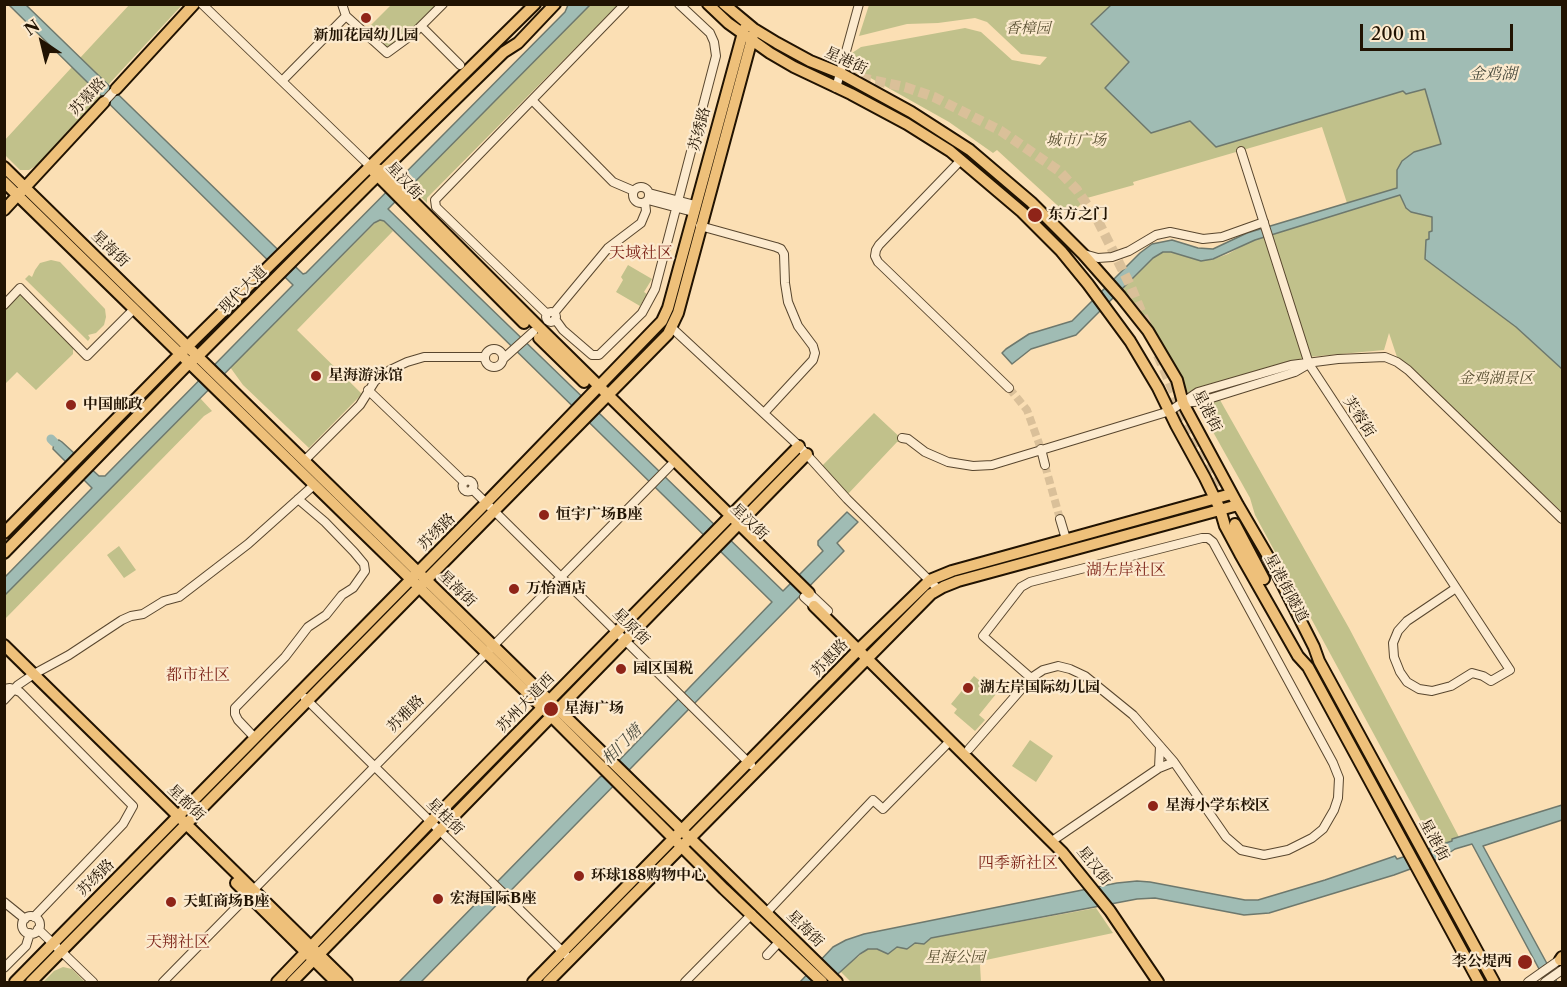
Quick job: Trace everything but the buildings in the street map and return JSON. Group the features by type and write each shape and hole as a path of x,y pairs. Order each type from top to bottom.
{"main road":[{"name":"苏慕路","path":"116,89 194,4"},
{"name":"现代大道","path":"493,45 500,32 527,4"},
{"name":"现代大道","path":"4,553 291,263 493,45 504,37 535,4"},
{"name":"现代大道","path":"504,52 512,38 545,4"},
{"name":"现代大道","path":"4,533 282,253 377,172 504,52 518,43 555,4"},
{"name":"星港街","path":"708,4 794,67 914,128 961,160 1005,196 1044,233 1095,293 1153,378 1220,509 1225,526 1240,554 1298,656 1308,668 1479,982"},
{"name":"星港街","path":"724,4 748,32 840,73 911,112 970,150 1031,202 1083,254 1148,331 1177,380 1183,403 1269,558 1314,647 1318,661 1494,982"},
{"name":"苏绣路","path":"15,982 55,949 304,697 423,584 573,414 663,321 694,208 748,32"},
{"name":"苏绣路","path":"180,823 255,738 304,697 415,576 553,451 672,328 678,313 748,32"},
{"name":"苏慕路","path":"4,210 104,102"},
{"name":"星海街","path":"4,167 22,191 134,309 184,350"},
{"name":"星汉街","path":"377,172 533,332 725,520"},
{"name":"星海街","path":"4,182 22,191 206,372 304,460 423,584 622,778 682,829 767,912 807,959 822,982"},
{"name":"星海街","path":"218,383 314,485 415,576"},
{"name":"星汉街","path":"602,400 666,469 807,595"},
{"name":"苏州大道西","path":"277,982 313,953 436,826 546,704 799,446"},
{"name":"苏州大道西","path":"436,826 556,713 736,530 807,454"},
{"name":"苏惠路","path":"533,982 567,956 691,838 752,766 861,647 930,580 952,571 1232,494"},
{"name":"苏惠路","path":"549,982 567,956 682,829 752,766 938,589 958,581 1238,505"},
{"name":"星港街隧道","path":"1308,668 1301,649 1237,522 1307,646 1318,661"},
{"name":"星汉街","path":"814,606 861,647"},
{"name":"星汉街","path":"828,611 950,741 1055,839"},
{"name":"星都街","path":"4,645 31,676 250,892 313,953 347,982"},
{"name":"星都街","path":"4,655 31,676"},
{"name":"星汉街","path":"869,656 969,749 1055,839 1092,882 1167,982"},
{"name":"星海街","path":"622,778 673,839 780,941 837,982"},
{"name":"星汉街","path":"1113,909 1158,982"},
{"name":"苏绣路","path":"31,982 55,949"},
{"name":"苏州大道西","path":"292,982 313,953"},
{"name":"星都街","path":"313,953 336,982"}],"street":[{"path":"202,4 377,172"},
{"path":"342,4 345,16 387,53 421,26 443,4"},
{"path":"625,4 435,200 436,207 563,330 592,355 603,353 642,313 651,297 716,56 710,33 679,4"},
{"path":"836,88 859,4"},
{"path":"282,81 345,16"},
{"path":"421,26 460,65"},
{"name":"苏慕路","path":"104,102 116,89"},
{"path":"532,100 613,182 634,191"},
{"name":"芙蓉街","path":"1241,151 1310,364 1510,670 1491,681 1484,676 1472,673 1451,686 1432,691 1419,689 1407,682 1400,672 1394,657 1393,643 1398,631 1407,621 1456,588"},
{"path":"961,160 879,245 875,256 878,262 1009,388"},
{"path":"485,357 487,363 493,367 500,365 551,316 608,248 641,223 646,211 647,198 642,187 634,191"},
{"path":"634,191 636,200 640,203 647,198 694,208"},
{"path":"1083,254 1098,258 1112,256 1129,251 1165,232 1203,239 1222,237 1265,224"},
{"path":"700,226 776,247 784,254 784,277 789,302 795,320 813,346 815,353 813,360 764,413"},
{"path":"4,305 20,288 87,356 134,309"},
{"path":"672,328 799,446 847,499 938,589"},
{"path":"485,357 494,349 506,357"},
{"path":"304,460 360,405 368,390 390,370 424,357 485,357"},
{"path":"902,438 908,439 936,458 967,466 992,465 1170,411 1183,403 1202,401 1294,372 1310,364 1378,357 1397,362 1408,370 1563,519"},
{"name":"星原街","path":"368,390 464,482 465,490 472,489 752,766"},
{"path":"1041,450 1045,465"},
{"name":"苏雅路","path":"163,982 666,469"},
{"path":"25,919 34,916 123,824 133,806 40,712 7,693 31,676 69,656 122,620 145,614 164,601 179,597 248,544 314,485"},
{"path":"255,738 238,720 235,708 285,657 308,627 326,615 342,595 353,588 365,571 364,564 354,552 326,522 298,499"},
{"path":"1060,519 1066,539"},
{"path":"969,749 1031,678 1043,670 1058,666 1085,676 1127,709 1174,762 1226,837 1245,853 1264,855 1299,846 1323,829 1329,821 1338,798 1340,778 1218,552 1208,538 1030,582 1021,587 983,636 1031,678"},
{"name":"星汉街","path":"807,595 814,606"},
{"name":"星汉街","path":"807,595 828,611"},
{"name":"星桂街","path":"304,697 567,956"},
{"path":"767,912 873,800 883,809 950,741"},
{"path":"1159,768 1160,746"},
{"path":"1055,839 1159,768 1174,762"},
{"path":"4,902 25,919"},
{"path":"685,982 752,914"},
{"path":"4,968 26,945 39,922 34,916"},
{"path":"25,919 23,928 34,931 93,982"},
{"path":"767,955 780,941"},
{"path":"1530,981 1559,964"},
{"path":"1545,982 1559,964"}],"green space":[{"path":"130,4 182,5 108,85 80,58"},
{"path":"1111,4 1091,25 1129,62 1151,133 1190,121 1403,91 1406,94 1425,89 1441,144 1400,195 1405,207 1411,212 1432,217 1432,231 1427,239 1425,259 1516,327 1562,369 1562,512 1397,357 1389,333 1384,350 1308,357 1188,393 1161,341 1122,290 1153,258 1163,252 1200,260 1211,260 1228,254 1251,241 1347,203 1322,127 1133,182 1134,185 1087,198 1069,216 997,150 993,153 949,122 851,67 852,53 861,47 965,28 981,32 1012,60 1040,65 1047,57 1021,54 987,22 975,18 907,24 859,36 869,5"},
{"path":"391,5 439,5 412,31 389,48 364,27 370,26"},
{"path":"590,5 618,5 427,198 427,203 410,186"},
{"path":"72,67 101,95 37,165 29,170 20,170 5,155 4,141"},
{"path":"378,220 384,221 393,231 297,330 362,394 309,448 243,385 230,367"},
{"path":"51,260 60,262 105,309 104,325 96,333 88,335 90,338 88,341 25,279 29,275 32,277 40,263"},
{"path":"628,265 652,279 644,292 647,294 640,306 616,292"},
{"path":"21,293 73,347 73,354 36,390 17,372 5,384 5,308"},
{"path":"200,398 212,411 204,416 5,619 5,595"},
{"path":"1220,400 1349,628 1459,837 1452,841 1435,847 1255,515 1250,498 1203,414 1204,405"},
{"path":"874,413 905,442 897,442 848,494 821,467"},
{"path":"119,546 136,570 124,578 107,555"},
{"path":"974,676 996,694 979,715 985,720 975,731 954,713 957,709 951,704"},
{"path":"1030,740 1053,756 1036,782 1012,766"},
{"name":"星海公园","path":"1096,908 1113,933 986,960 980,965 981,982 851,982 840,971 868,949 877,949 887,953 897,947 907,949 915,943 924,944 931,938"},
{"path":"63,967 72,969 85,982 43,982 54,971"}],"water":[{"path":"9,5 26,5 303,274 565,12 568,5 590,5 388,209 783,591 823,551 818,541 847,512 858,522 837,543 844,551 421,982 399,982 600,777 606,774 772,602 384,221 380,220 374,223 5,595 5,577 92,488 53,449 54,442 59,440 62,442 99,476 105,476 293,285"},
{"name":"金鸡湖","path":"1111,5 1562,5 1562,369 1516,327 1425,259 1426,240 1429,239 1429,232 1432,231 1432,217 1411,212 1406,208 1400,195 1255,240 1213,259 1201,261 1171,252 1163,252 1153,258 1076,335 1031,349 1012,364 1002,353 1006,349 1029,334 1072,321 1140,253 1152,244 1172,240 1198,248 1213,249 1247,233 1397,188 1397,170 1402,161 1414,152 1441,144 1425,89 1406,94 1403,91 1216,147 1190,121 1151,133 1105,88 1129,62 1091,24"},
{"path":"1562,805 1562,820 1483,846 1557,982 1546,982 1472,844 1394,875 1269,913 1244,915 1155,898 1137,899 931,938 924,944 915,943 907,949 897,947 888,954 877,949 868,949 829,982 800,982 833,947 864,934 1117,883 1137,881 1245,900 1258,900 1395,856 1397,859 1452,841 1452,839"}],"waterway":[{"path":"51,439 54,442"}],"tunnel":[{"path":"718,4 765,43 796,57"},
{"path":"788,60 831,73"},
{"path":"846,75 905,87 934,97 1001,131 1059,171 1077,190 1098,221 1131,287 1147,326"},
{"path":"1158,355 1208,472 1235,524"},
{"path":"1009,388 1027,410 1041,449"},
{"path":"1045,465 1060,519"}],"place":[{"name":"新加花园幼儿园","path":"366,18"},
{"name":"东方之门","path":"1035,215"},
{"name":"星海游泳馆","path":"316,376"},
{"name":"中国邮政","path":"71,405"},
{"name":"恒宇广场B座","path":"544,515"},
{"name":"万怡酒店","path":"514,589"},
{"name":"园区国税","path":"621,669"},
{"name":"湖左岸国际幼儿园","path":"968,688"},
{"name":"星海广场","path":"551,709"},
{"name":"星海小学东校区","path":"1153,806"},
{"name":"环球188购物中心","path":"579,876"},
{"name":"宏海国际B座","path":"438,899"},
{"name":"天虹商场B座","path":"171,902"},
{"name":"李公堤西","path":"1525,962"}],"district":[{"name":"天域社区","path":"641,253"},
{"name":"湖左岸社区","path":"1126,570"},
{"name":"都市社区","path":"198,675"},
{"name":"四季新社区","path":"1018,863"},
{"name":"天翔社区","path":"178,942"}],"park label":[{"name":"香樟园","path":"1028,29"},
{"name":"城市广场","path":"1076,141"},
{"name":"金鸡湖景区","path":"1496,379"}],"water label":[{"name":"相门塘","path":"622,745"}]}
